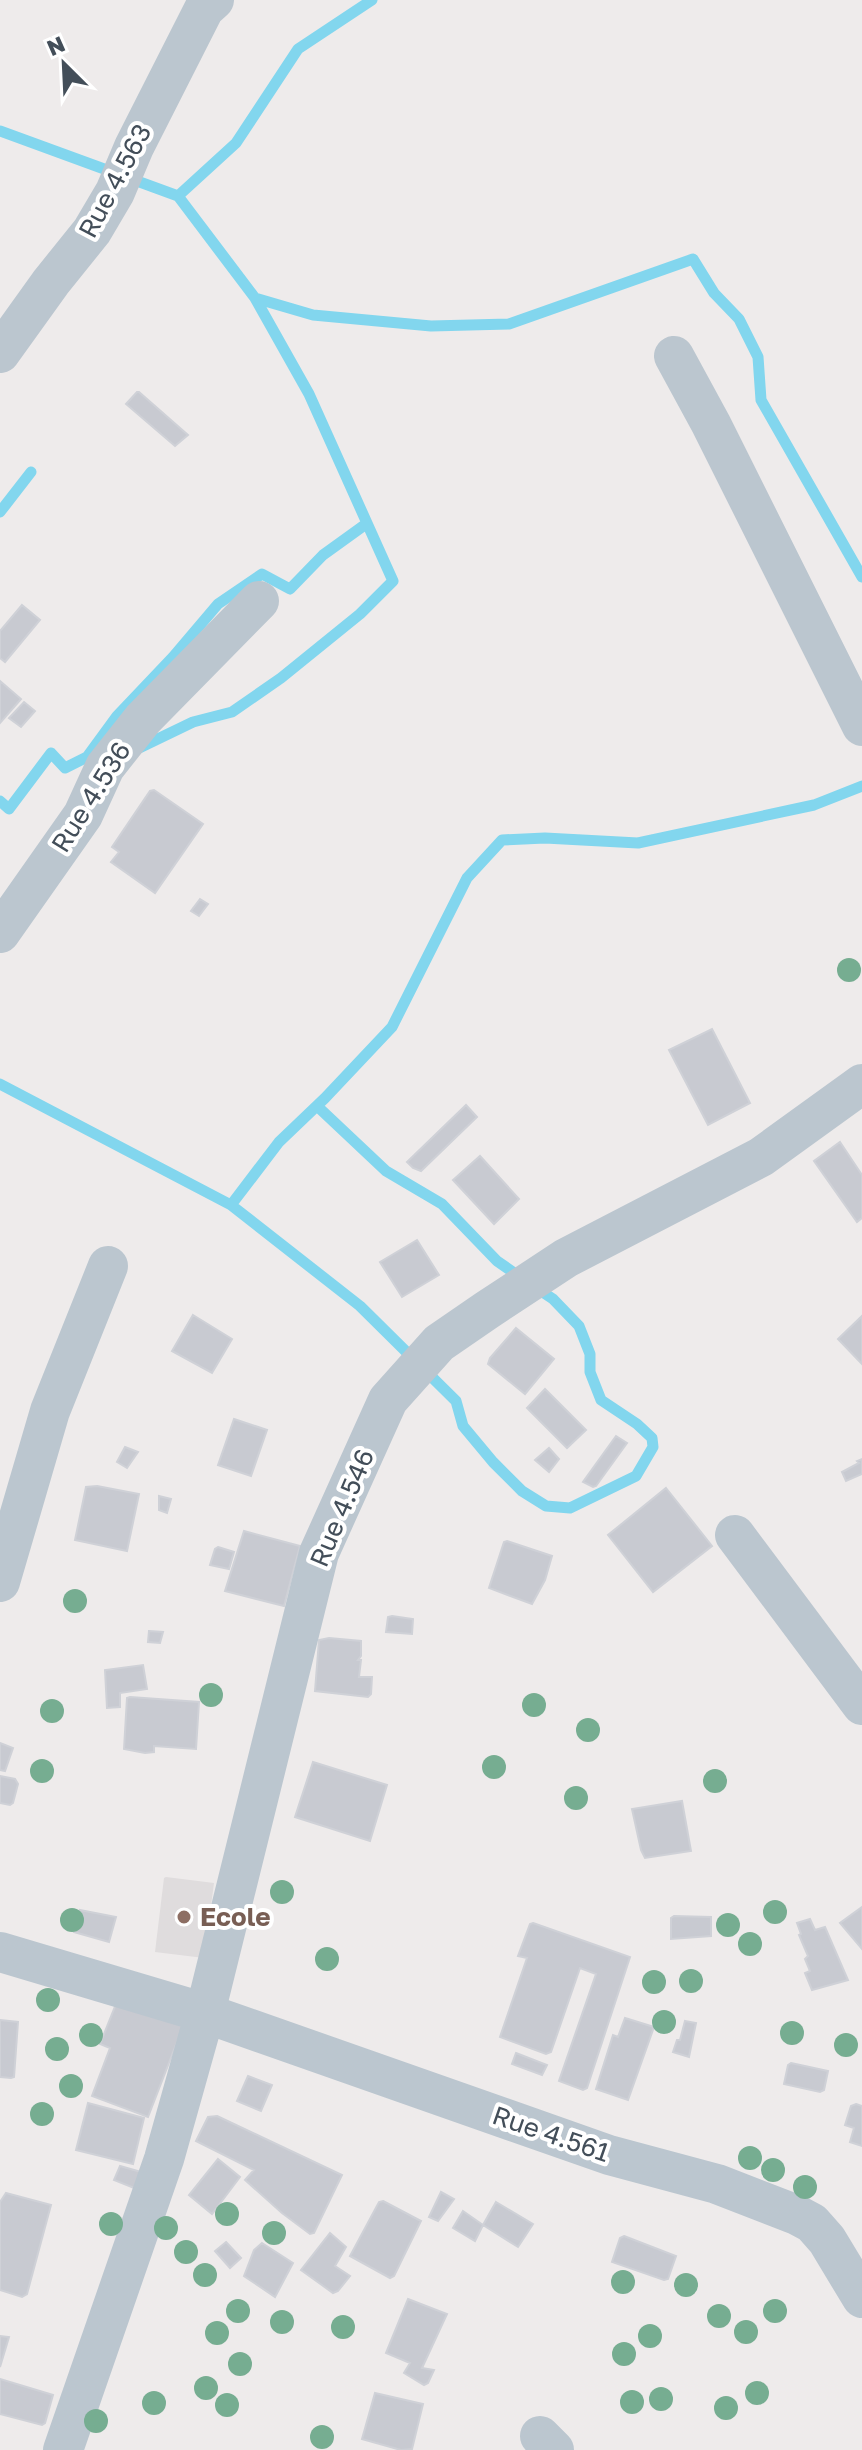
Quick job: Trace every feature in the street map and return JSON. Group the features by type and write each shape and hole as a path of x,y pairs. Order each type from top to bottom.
{"street":[{"name":"Rue 4.563","path":"0,353 92,231 115,192 134,147 204,9 214,0"},
{"path":"674,356 862,726"},
{"name":"Rue 4.536","path":"0,933 83,815 105,767 143,719 259,601"},
{"name":"Rue 4.546","path":"63,2450 164,2159 205,2013 319,1553 388,1400 439,1343 487,1310 566,1258 761,1157 862,1084"},
{"path":"0,1582 50,1411 108,1266"},
{"path":"735,1535 862,1705"},
{"path":"0,1952 205,2013"},
{"name":"Rue 4.561","path":"205,2013 609,2155 717,2184 797,2215 812,2223 827,2240 862,2298"}],"shaded area":[{"name":"Ecole","path":"166,1877 214,1883 204,1958 155,1952"}],"building":[{"path":"137,392 188,435 175,446 126,404"},
{"path":"22,605 40,620 5,662 0,658 0,631"},
{"path":"0,681 21,699 0,723"},
{"path":"24,702 35,711 21,727 9,718"},
{"path":"154,790 203,824 155,893 111,862 119,852 112,847 150,791"},
{"path":"200,899 208,904 199,916 191,911"},
{"path":"712,1029 750,1103 708,1125 669,1050"},
{"path":"466,1105 477,1117 421,1171 413,1168 407,1162"},
{"path":"840,1142 862,1175 862,1218 857,1222 814,1161"},
{"path":"480,1156 519,1199 494,1224 453,1180"},
{"path":"417,1240 439,1275 402,1297 380,1262"},
{"path":"193,1315 232,1339 212,1373 172,1351"},
{"path":"862,1316 862,1364 838,1339"},
{"path":"516,1328 554,1359 525,1394 488,1364"},
{"path":"545,1389 586,1430 567,1448 527,1408"},
{"path":"234,1419 267,1430 251,1476 218,1465"},
{"path":"616,1436 627,1443 596,1486 583,1482"},
{"path":"125,1447 138,1452 127,1468 117,1462"},
{"path":"549,1448 559,1459 549,1472 535,1460"},
{"path":"862,1459 862,1474 846,1481 842,1472"},
{"path":"97,1486 139,1494 127,1551 75,1540 86,1487"},
{"path":"666,1488 712,1546 653,1592 608,1535"},
{"path":"159,1496 171,1499 167,1513 159,1510"},
{"path":"244,1531 300,1546 284,1606 225,1591"},
{"path":"504,1542 552,1556 545,1580 532,1604 489,1588"},
{"path":"218,1547 234,1552 229,1569 210,1565"},
{"path":"388,1617 413,1619 412,1634 386,1632"},
{"path":"149,1631 163,1632 160,1643 148,1642"},
{"path":"319,1640 361,1641 359,1677 372,1677 368,1697 315,1691"},
{"path":"143,1665 147,1689 120,1693 120,1707 107,1708 105,1670"},
{"path":"127,1698 199,1702 196,1749 154,1746 154,1752 145,1753 124,1749"},
{"path":"0,1743 13,1748 5,1771 0,1770"},
{"path":"313,1762 387,1785 370,1841 295,1817"},
{"path":"0,1776 15,1779 18,1784 10,1805 0,1803"},
{"path":"682,1801 691,1851 645,1858 632,1809"},
{"path":"862,1907 862,1949 840,1923"},
{"path":"80,1910 116,1917 109,1942 74,1932"},
{"path":"711,1917 711,1936 671,1939 671,1918"},
{"path":"810,1919 815,1930 825,1927 848,1980 812,1990 805,1973 810,1971 805,1959 808,1956 797,1923"},
{"path":"533,1923 630,1957 587,2088 583,2090 559,2081 596,1974 580,1968 551,2052 546,2054 500,2037 527,1958 518,1956"},
{"path":"118,1999 184,2024 148,2117 92,2096 110,2048 100,2044"},
{"path":"625,2018 654,2027 628,2100 596,2089 613,2035 618,2037"},
{"path":"0,2020 18,2022 14,2077 11,2078 0,2077"},
{"path":"685,2021 696,2023 689,2057 673,2052"},
{"path":"516,2053 547,2065 542,2075 512,2064"},
{"path":"791,2063 828,2071 824,2090 820,2092 784,2084"},
{"path":"248,2076 272,2085 261,2111 237,2101"},
{"path":"88,2103 144,2118 133,2164 76,2150"},
{"path":"851,2106 862,2106 862,2146 850,2142 854,2128 845,2125"},
{"path":"217,2116 342,2175 314,2233 310,2234 282,2213 245,2180 254,2170 196,2141 208,2117"},
{"path":"218,2159 240,2177 212,2214 189,2195"},
{"path":"120,2166 141,2172 134,2188 114,2180"},
{"path":"441,2192 454,2199 438,2221 429,2217"},
{"path":"6,2193 51,2205 27,2294 22,2297 0,2290 0,2202"},
{"path":"383,2201 421,2221 394,2276 390,2278 350,2256 379,2202"},
{"path":"496,2202 533,2224 518,2247 483,2225"},
{"path":"463,2211 483,2225 475,2241 453,2228"},
{"path":"330,2233 346,2247 335,2266 350,2276 333,2293 301,2270"},
{"path":"624,2236 676,2256 668,2279 612,2262 620,2238"},
{"path":"226,2242 241,2258 230,2268 215,2251"},
{"path":"262,2243 293,2263 275,2297 244,2276 254,2250"},
{"path":"408,2299 447,2314 422,2368 434,2370 424,2385 404,2373 410,2363 386,2353"},
{"path":"0,2336 9,2337 0,2367"},
{"path":"0,2379 53,2395 45,2423 42,2425 0,2414"},
{"path":"375,2393 423,2404 412,2449 401,2450 362,2439"}],"waterway":[{"path":"178,196 236,143 298,49 372,0"},
{"path":"0,131 178,196 255,298 309,394 393,581 360,614 281,678 232,712 193,722 137,749"},
{"path":"255,298 313,315 431,326 509,324 693,259 714,293 739,319 758,357 761,400 862,577"},
{"path":"0,512 31,472"},
{"path":"0,801 9,809 51,753 65,768 87,757 117,716 218,604 262,574 290,589 323,555 366,524"},
{"path":"231,1205 279,1142 392,1027 467,878 502,840 545,838 638,843 814,805 862,786"},
{"path":"0,1084 231,1205 360,1306 456,1401 463,1426 522,1491 546,1506 570,1508 636,1476 653,1447 652,1438 601,1400 590,1372 590,1354 579,1326 553,1299 535,1287"},
{"path":"317,1106 386,1171 442,1204 497,1261 520,1277"}],"place":[{"name":"Ecole","path":"184,1917"}]}
